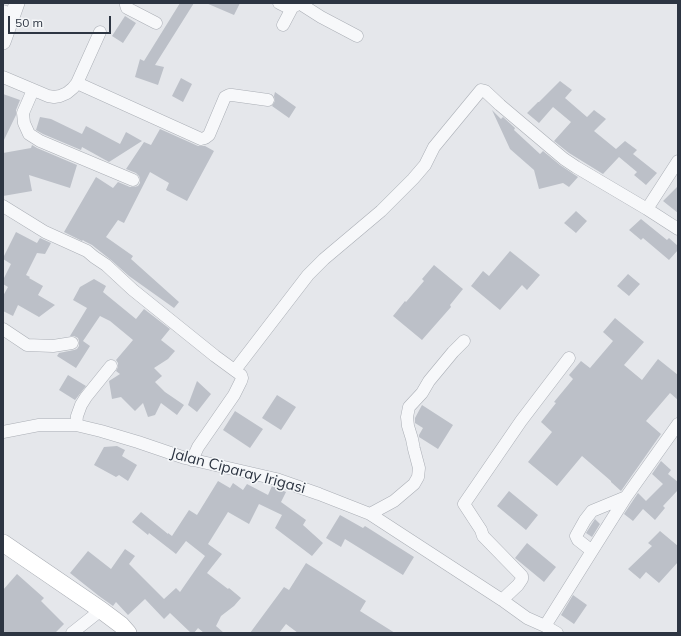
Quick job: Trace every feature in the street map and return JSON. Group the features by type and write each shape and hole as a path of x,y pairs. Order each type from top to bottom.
{"main road":[{"path":"3,543 101,610 121,625 128,633"}],"street":[{"path":"126,3 127,8 156,23"},
{"path":"279,3 287,8 296,5 321,16 357,36"},
{"path":"283,25 296,5"},
{"path":"3,42 11,9"},
{"path":"3,77 48,96 54,97 67,93 77,83 100,32"},
{"path":"77,83 201,138 205,138 209,135 225,97 232,95 268,100"},
{"path":"33,90 23,113 24,123 29,134 40,141 133,180"},
{"path":"235,370 308,276 324,259 380,211 413,179 425,165 434,147 481,90 485,91 564,159 678,229"},
{"path":"647,209 678,161"},
{"path":"3,206 45,232 87,251 106,265 133,290 197,342 241,375 242,381 234,395 194,455"},
{"path":"3,329 27,345 53,346 72,342"},
{"path":"374,512 394,501 414,484 418,477 419,468 408,426 407,417 410,407 453,352 464,341"},
{"path":"502,600 518,585 522,580 522,576 483,536 481,530 464,504 521,421 569,358"},
{"path":"78,416 86,396 111,366"},
{"name":"Jalan Ciparay Irigasi","path":"3,432 78,416 109,433 174,455 194,455 276,479 374,512 527,618 557,633"},
{"path":"545,626 626,497 678,424"},
{"path":"592,551 578,540 576,536 584,520 592,511 626,497"},
{"path":"72,633 101,610"}],"building":[{"path":"180,3 194,3 155,65 164,67 158,85 135,77 140,59 144,61"},
{"path":"206,3 240,3 234,15"},
{"path":"125,16 136,23 123,43 112,36"},
{"path":"181,78 192,84 183,102 172,96"},
{"path":"560,81 572,90 565,98 587,117 594,110 606,119 594,131 616,149 625,141 637,150 633,154 657,173 646,185 634,175 637,172 619,157 603,174 569,153 554,141 571,122 553,107 539,123 527,113"},
{"path":"275,92 296,107 289,118 272,106 275,101"},
{"path":"3,94 20,100 16,110 16,115 3,142"},
{"path":"492,110 501,119 503,117 515,128 514,130 540,154 543,151 578,177 569,187 563,183 539,189 534,170 510,149"},
{"path":"40,117 51,119 82,134 86,126 120,144 126,132 142,141 109,162 82,147 81,150 36,130"},
{"path":"160,129 198,146 205,146 214,151 187,201 166,190 169,183 150,172 124,223 118,220 106,237 133,256 131,259 179,302 174,308 129,276 92,245 64,232 96,177 113,188 118,182 130,187 138,186 140,183 139,176 136,173 126,169 144,142 151,145"},
{"path":"32,145 77,165 70,188 29,175 32,191 3,196 3,153 31,148"},
{"path":"678,186 678,213 663,201"},
{"path":"576,211 587,221 576,233 564,223"},
{"path":"641,219 667,240 669,238 678,246 678,250 669,260 643,238 641,240 629,230"},
{"path":"16,232 37,243 40,238 51,243 45,254 37,253 26,275 43,286 38,295 55,305 39,317 18,305 13,316 3,311 3,296 8,287 3,284 3,280 11,264 3,258"},
{"path":"510,251 540,275 527,290 522,285 500,310 471,286 483,271 489,276"},
{"path":"434,265 463,289 450,305 451,307 422,340 393,316 424,281 422,279"},
{"path":"628,274 640,284 629,296 617,286"},
{"path":"94,279 106,286 103,292 136,319 144,309 170,329 161,340 175,351 168,359 154,368 162,376 155,382 165,392 184,405 177,415 161,403 155,415 148,417 143,403 135,411 121,397 112,399 109,381 120,374 116,371 118,363 116,360 133,340 110,321 100,316 83,341 90,346 76,368 57,356 59,353 77,349 79,346 78,338 70,336 87,308 73,300 80,287"},
{"path":"615,318 644,342 624,365 642,380 658,359 678,375 678,400 670,393 646,421 661,434 621,491 582,456 557,486 528,462 552,432 541,422 556,403 554,402 573,379 569,375 581,361 590,368 613,341 603,332"},
{"path":"68,375 86,386 75,400 59,390"},
{"path":"197,381 211,394 197,412 188,405"},
{"path":"277,395 296,407 281,430 262,418"},
{"path":"422,405 453,425 438,449 419,437 423,428 415,423 415,418"},
{"path":"235,411 263,429 250,448 223,430"},
{"path":"117,446 125,450 122,456 137,465 128,481 119,475 116,477 94,465 104,447"},
{"path":"661,461 671,470 668,474 678,482 678,490 663,506 665,508 655,520 643,509 633,521 624,514 638,493 646,501 663,484 652,474"},
{"path":"218,481 230,488 233,483 243,490 247,484 268,495 272,486 286,492 281,502 306,520 303,525 323,543 312,556 275,528 282,515 259,504 249,524 228,512 208,544 222,554 207,573 241,598 234,606 221,616 216,626 224,633 204,633 198,628 194,633 191,633 170,613 164,619 145,599 128,615 116,602 113,606 70,573 88,551 111,569 125,549 135,556 129,564 164,599 176,588 180,592 205,556 186,541 176,554 132,522 141,512 172,536 189,510 197,515"},
{"path":"509,491 538,515 526,530 497,506"},
{"path":"340,515 363,528 365,526 414,557 403,575 345,539 341,547 326,538"},
{"path":"595,519 600,524 592,537 586,533"},
{"path":"660,531 678,546 678,562 659,583 646,572 640,579 628,569 652,546 648,543"},
{"path":"527,543 556,567 544,582 515,558"},
{"path":"306,563 366,601 360,611 395,633 298,633 286,624 279,633 250,633 284,587 289,590"},
{"path":"17,574 44,598 41,601 64,624 55,633 3,633 3,590"},
{"path":"573,595 587,605 574,624 561,615"}]}
